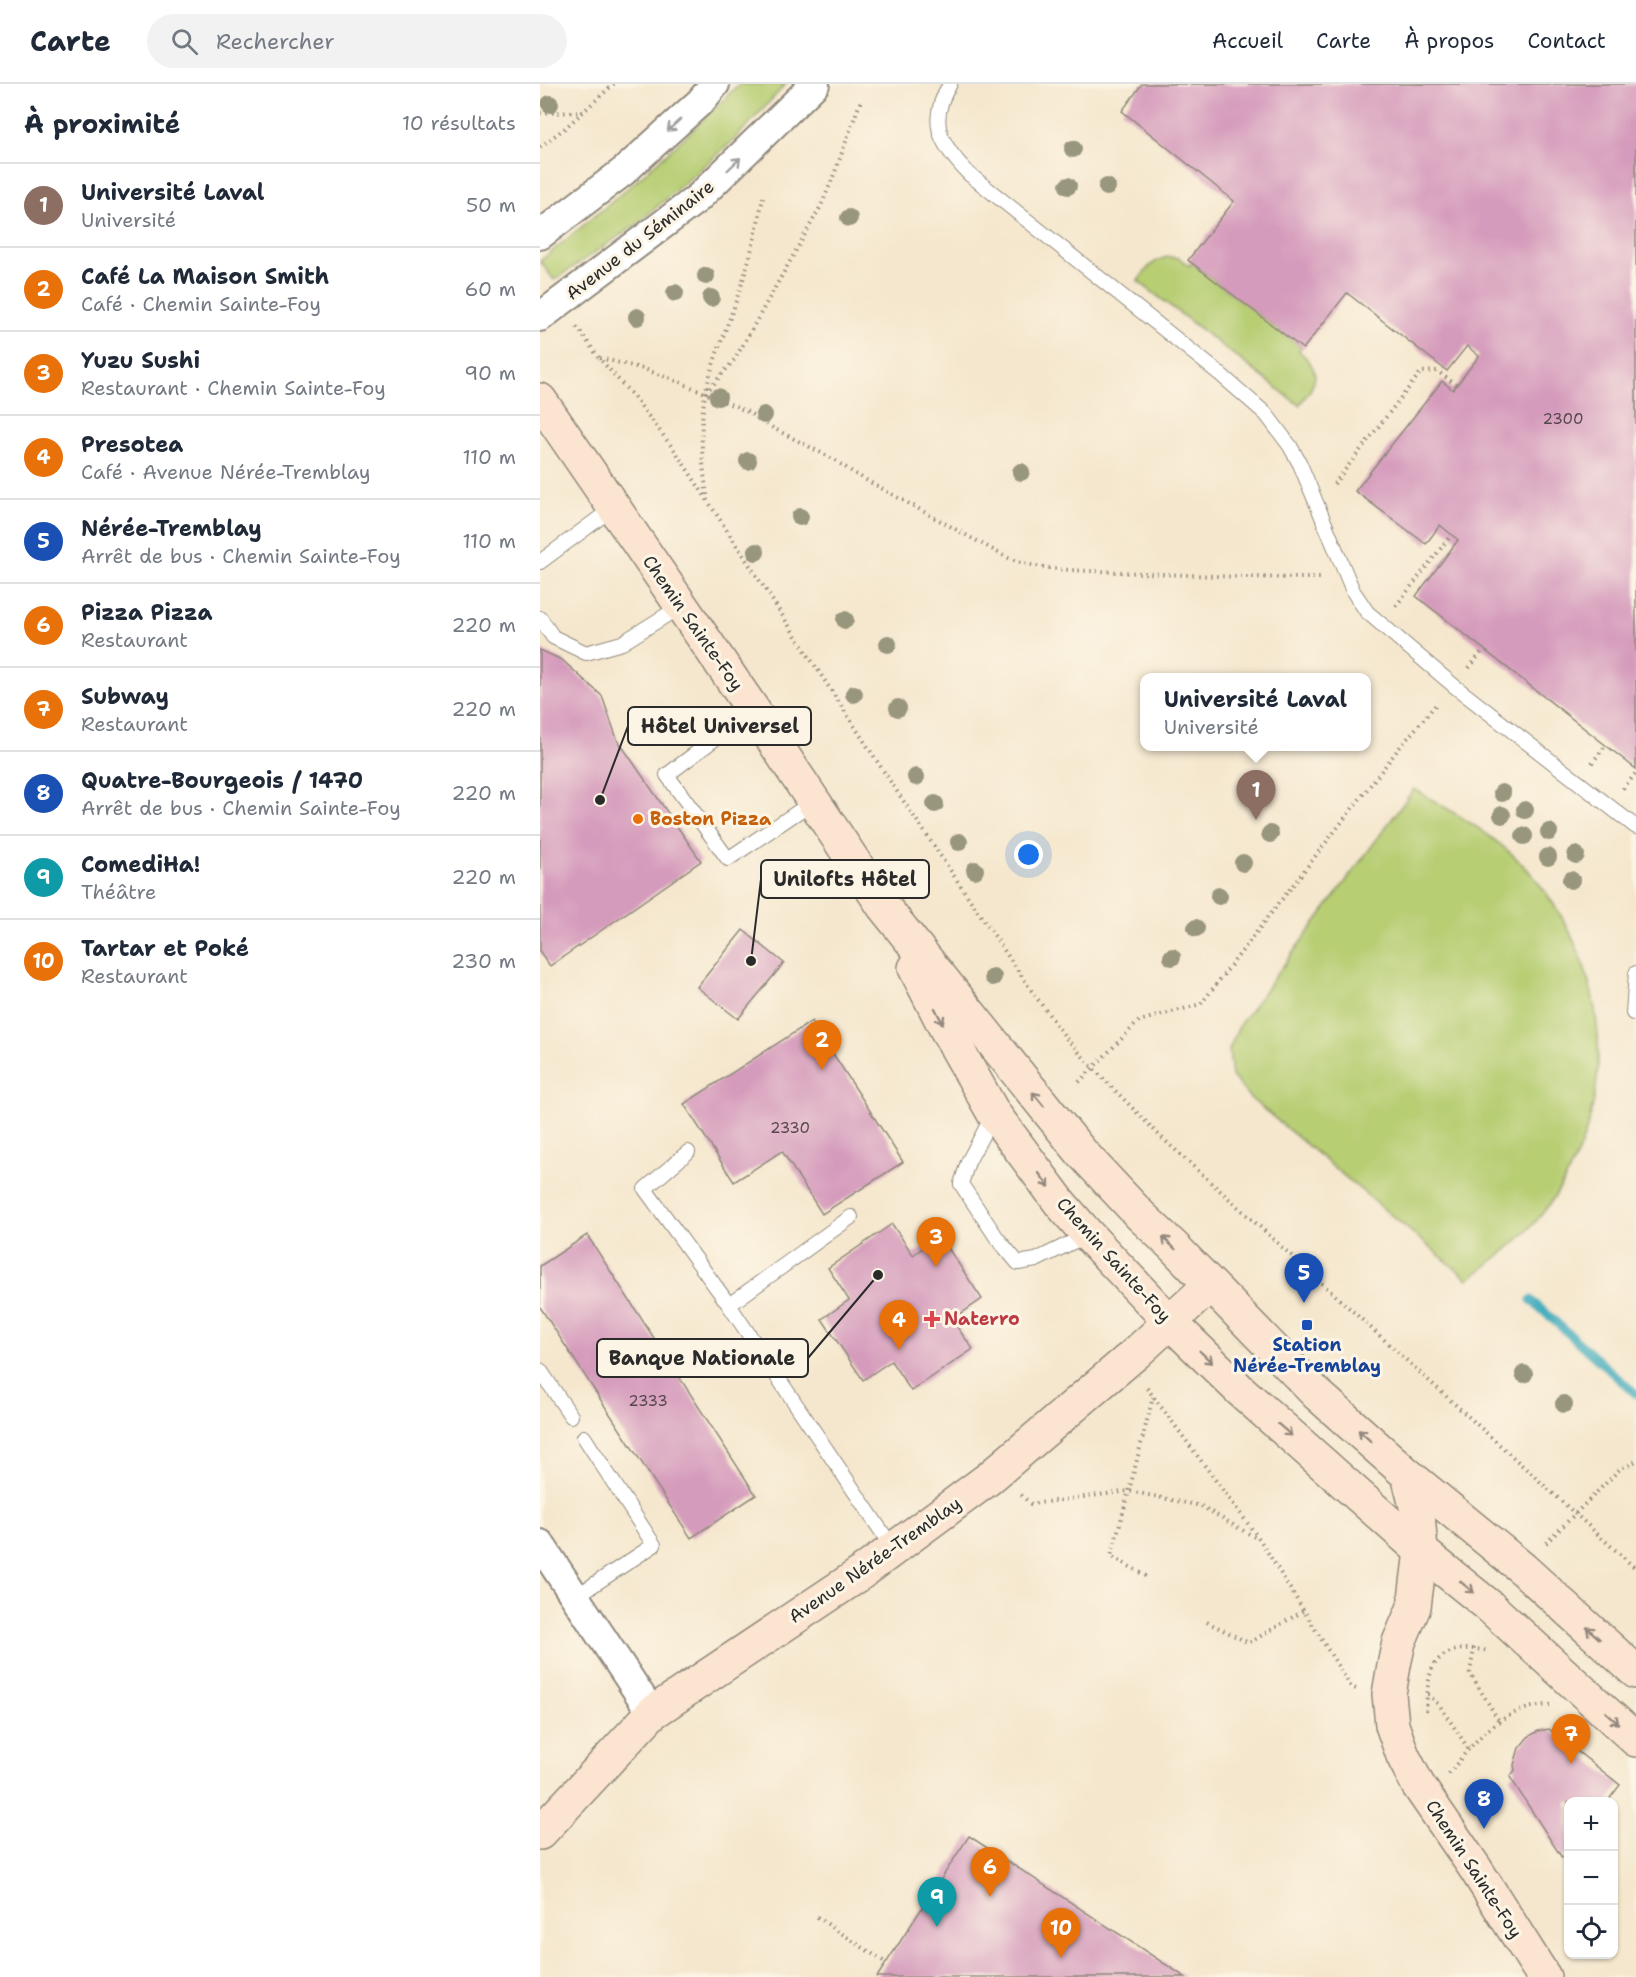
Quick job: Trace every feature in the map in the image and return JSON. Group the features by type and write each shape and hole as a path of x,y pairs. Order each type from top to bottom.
{"main road":[{"name":"Chemin Sainte-Foy","path":"540,400 753,710 884,907 1081,1152 1317,1394 1417,1483 1421,1551 1414,1607 1399,1642 1389,1694 1392,1725 1403,1756 1418,1785 1544,1977"},
{"name":"Chemin Sainte-Foy","path":"884,907 946,1029 994,1114 1061,1203 1170,1322 1241,1391 1421,1551"},
{"name":"Avenue Nérée-Tremblay","path":"540,1833 652,1713 894,1550 997,1472 1210,1285"},
{"path":"1417,1483 1522,1569 1636,1672"},
{"path":"1421,1551 1488,1605 1636,1740"}],"street":[{"path":"540,235 624,171 701,101 716,84"},
{"name":"Avenue du Séminaire","path":"540,317 698,198 815,84"},
{"path":"540,1544 652,1713"}],"lane":[{"path":"950,84 940,103 937,117 939,131 944,144 969,174 1109,284 1252,401 1275,424 1304,472 1358,601 1380,626 1636,827"},
{"path":"540,562 614,508"},
{"path":"540,618 553,637 586,653 622,643 681,606"},
{"path":"753,710 667,775 728,859 814,801"},
{"path":"1633,1013 1636,973"},
{"path":"994,1114 968,1162 961,1184 998,1238 1018,1263 1036,1260 1088,1235"},
{"path":"688,1152 645,1189 729,1305 894,1550"},
{"path":"729,1305 850,1217"},
{"path":"540,1370 571,1416"},
{"path":"575,1597 654,1545 584,1437"}],"path":[{"path":"540,147 614,84"},
{"path":"706,393 735,359 821,206 861,99"},
{"path":"540,113 583,112"},
{"path":"708,499 702,462 706,393 752,251 763,198"},
{"path":"573,321 599,358 658,428 708,499 892,784 1066,1038 1160,1136 1636,1569"},
{"path":"599,358 644,369 748,412 991,549 1024,564 1147,573 1271,578 1347,578"},
{"path":"1317,505 1421,372 1437,371 1456,386"},
{"path":"1380,626 1452,534"},
{"path":"1079,1082 1138,1021 1201,1004 1396,752 1453,685"},
{"path":"1126,1361 1260,1540 1351,1686 1378,1701 1392,1725"},
{"path":"1146,1576 1111,1556 1130,1491 1153,1396"},
{"path":"1546,1543 1620,1468 1636,1461"},
{"path":"997,1472 1031,1504 1130,1491 1201,1506 1260,1540"},
{"path":"1207,1622 1249,1643 1303,1611"},
{"path":"1474,1648 1470,1673 1499,1721"},
{"path":"1426,1720 1431,1672 1439,1659 1452,1651 1474,1648 1490,1652"},
{"path":"1428,1694 1440,1706 1468,1748"},
{"path":"1445,1778 1468,1748 1499,1721 1523,1709 1564,1705 1585,1694"},
{"path":"816,1917 886,1963"}],"green space":[{"path":"739,84 786,84 734,140 637,224 554,280 540,261 642,176"},
{"path":"1169,257 1179,258 1189,266 1192,263 1301,347 1299,351 1312,365 1315,378 1310,390 1299,405 1138,281 1151,265"},
{"path":"1414,789 1493,839 1522,863 1534,877 1560,914 1579,954 1592,995 1598,1037 1597,1079 1589,1122 1574,1163 1551,1202 1523,1235 1468,1279 1249,1097 1232,1076 1229,1050 1240,1024"}],"building":[{"path":"1142,84 1636,84 1636,769 1416,596 1458,540 1440,525 1426,544 1355,491 1442,381 1453,390 1479,356 1467,346 1447,371 1347,293 1303,349 1188,260 1234,201 1122,111"},
{"path":"540,650 562,660 602,696 617,739 701,861 550,966 540,952"},
{"path":"743,930 784,963 738,1019 697,987"},
{"path":"812,1021 903,1162 822,1214 782,1151 734,1182 684,1104"},
{"path":"892,1224 913,1255 940,1236 982,1299 952,1320 973,1349 911,1391 891,1361 863,1380 822,1319 849,1300 828,1268"},
{"path":"587,1235 756,1495 691,1538 540,1307 540,1266"},
{"path":"1549,1729 1620,1785 1611,1797 1564,1797 1564,1855 1562,1858 1510,1777 1515,1770 1514,1765 1519,1748 1528,1737 1538,1731"},
{"path":"969,1836 1185,1977 877,1977"}],"waterway":[{"path":"1531,1300 1636,1394"}],"place":[{"name":"Hôtel Universel","path":"600,800"},
{"name":"Boston Pizza","path":"638,819"},
{"name":"Université Laval","path":"1256,820"},
{"name":"Unilofts Hôtel","path":"751,961"},
{"name":"Café La Maison Smith","path":"822,1070"},
{"name":"Yuzu Sushi","path":"936,1267"},
{"name":"Banque Nationale","path":"878,1275"},
{"name":"Nérée-Tremblay","path":"1304,1303"},
{"name":"Naterro","path":"932,1319"},
{"name":"Station Nérée-Tremblay","path":"1307,1325"},
{"name":"Presotea","path":"899,1350"},
{"name":"Subway","path":"1571,1764"},
{"name":"Quatre-Bourgeois / 1470","path":"1484,1829"},
{"name":"Pizza Pizza","path":"990,1897"},
{"name":"ComediHa!","path":"937,1927"},
{"name":"Tartar et Poké","path":"1061,1958"}]}
